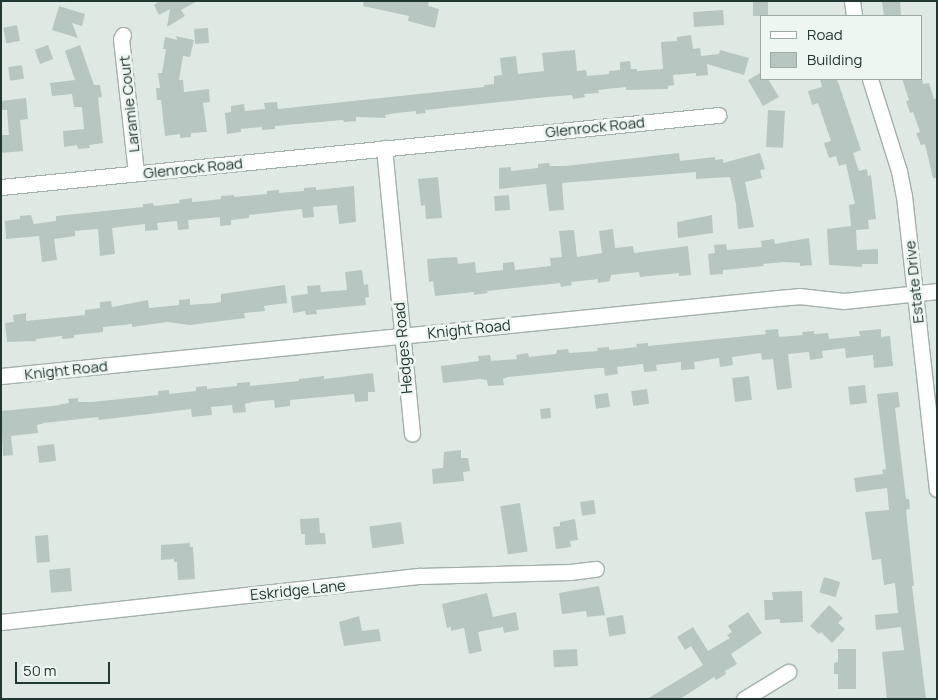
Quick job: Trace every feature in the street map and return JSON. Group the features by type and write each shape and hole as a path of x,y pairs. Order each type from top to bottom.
{"street":[{"path":"852,1 854,15"},
{"name":"Laramie Court","path":"123,35 121,39 136,173"},
{"name":"Estate Drive","path":"870,80 899,171 937,489"},
{"name":"Glenrock Road","path":"1,187 718,115"},
{"name":"Hedges Road","path":"384,148 412,434"},
{"name":"Knight Road","path":"1,376 799,296 844,301 937,291"},
{"name":"Eskridge Lane","path":"1,622 420,576 561,573 596,569"},
{"path":"744,699 788,672"}],"building":[{"path":"160,1 197,1 181,10 185,16 167,27 170,9 159,15 154,5"},
{"path":"364,1 429,1 428,6 439,9 435,28 408,21 409,16 363,6"},
{"path":"753,1 768,1 768,15 753,16"},
{"path":"882,1 900,1 901,15 884,15"},
{"path":"59,6 85,14 82,26 72,23 78,38 52,30"},
{"path":"723,10 724,25 694,27 693,12"},
{"path":"17,25 20,41 6,43 3,28"},
{"path":"208,28 209,43 195,44 194,29"},
{"path":"691,35 693,49 700,48 701,56 719,54 720,50 749,58 744,75 707,64 708,75 696,76 696,73 673,75 674,85 668,86 668,89 626,90 626,87 598,90 599,93 584,94 585,97 573,99 572,95 547,97 425,110 426,113 416,114 416,111 396,113 385,115 386,118 356,117 356,121 344,122 343,120 275,126 275,129 262,130 262,127 241,129 241,132 227,134 225,113 231,112 231,106 244,104 245,111 265,109 264,103 277,102 278,109 484,87 484,85 494,84 494,76 502,75 500,58 516,56 518,74 544,71 542,53 575,50 577,71 586,70 587,76 609,74 609,71 620,70 620,62 630,61 631,69 637,69 637,71 663,69 661,42 677,41 677,37"},
{"path":"176,36 194,40 190,57 183,56 179,80 183,80 184,92 209,89 210,102 203,103 207,132 191,133 191,137 180,138 180,134 165,136 161,100 157,100 156,88 160,88 158,73 162,73 166,49 163,49 165,37 177,40"},
{"path":"48,45 53,59 40,64 35,50"},
{"path":"80,45 94,85 100,85 102,97 98,98 103,143 89,145 90,148 78,149 77,145 64,147 63,131 84,129 82,107 74,107 72,94 52,96 50,83 75,80 65,51"},
{"path":"22,65 24,79 10,81 8,67"},
{"path":"760,73 760,80 769,80 779,97 763,106 748,80"},
{"path":"820,80 837,80 861,150 853,153 859,171 867,169 868,176 871,175 876,219 868,220 869,229 856,230 857,250 878,249 878,264 862,264 862,267 829,265 827,229 851,226 849,205 855,204 846,164 839,166 836,156 829,158 824,143 831,141 818,103 812,105 808,91 822,87"},
{"path":"902,80 922,80 923,84 929,83 934,99 937,98 937,178 933,178 925,144 921,145 916,133 920,132 913,112 910,113 906,101 909,100"},
{"path":"26,98 28,119 20,120 23,151 1,153 1,135 9,135 7,110 1,110 1,101"},
{"path":"768,110 785,111 783,148 766,147"},
{"path":"679,153 680,161 715,157 715,160 723,159 723,163 760,153 765,169 760,170 762,178 745,182 754,227 738,229 736,204 730,177 696,179 696,172 562,183 564,210 549,211 546,184 499,189 499,168 511,167 511,171 538,168 538,164 549,163 550,166 565,166"},
{"path":"438,177 442,218 426,219 425,205 421,206 418,179"},
{"path":"354,186 356,222 339,224 337,205 313,207 314,217 303,218 302,209 249,215 249,218 231,220 231,225 220,226 220,217 188,220 189,229 178,230 177,221 157,223 158,230 145,231 145,224 112,228 115,254 100,256 98,229 75,231 75,236 54,239 57,260 42,262 39,236 6,239 5,221 20,219 20,216 31,215 34,224 56,221 56,216 143,207 143,204 153,203 154,206 180,203 179,200 192,198 192,202 195,202 221,199 221,196 234,195 234,197 267,194 267,191 279,190 279,193 304,191 304,188 316,187 316,190"},
{"path":"509,195 510,210 495,211 494,196"},
{"path":"712,215 713,233 678,238 677,222"},
{"path":"613,229 615,248 633,246 634,253 688,246 691,275 679,276 679,273 640,277 639,272 611,275 610,281 598,283 598,279 571,282 572,285 561,287 560,283 487,291 488,293 474,295 474,292 435,296 433,281 429,282 427,259 457,257 458,264 475,262 476,273 503,270 503,263 514,262 515,270 551,266 550,258 562,257 559,231 574,230 577,257 602,253 599,231"},
{"path":"809,238 812,265 800,266 800,263 784,262 763,264 764,266 723,270 723,274 710,275 708,254 715,253 714,245 726,244 727,250 762,247 761,241 774,239 775,244"},
{"path":"362,270 364,285 368,284 369,297 365,298 366,305 316,310 317,314 306,315 305,311 293,313 291,296 308,294 307,286 320,285 321,292 347,290 345,272"},
{"path":"285,285 287,303 264,306 265,311 244,313 245,318 190,325 167,322 132,327 132,324 103,327 103,332 74,335 74,338 62,339 62,336 36,339 36,341 7,342 5,323 14,322 13,315 26,313 26,321 85,315 85,310 100,308 100,302 111,301 112,307 148,300 149,308 179,305 179,300 190,299 190,305 215,303 221,302 221,294"},
{"path":"778,329 779,337 803,335 802,332 814,331 814,334 828,333 829,339 860,336 859,331 881,329 881,337 890,336 893,366 874,368 873,355 846,358 845,348 822,351 823,358 810,360 809,352 788,354 792,388 777,390 773,359 762,360 761,353 732,357 733,365 720,367 719,358 694,362 695,369 681,370 681,362 656,365 657,371 644,372 643,364 617,367 618,374 605,376 604,368 598,368 508,377 503,379 504,385 488,386 487,380 480,379 443,383 441,366 479,361 478,356 490,355 491,361 517,359 516,355 528,353 529,357 556,354 557,350 568,349 569,353 598,351 597,348 609,347 609,350 637,347 636,344 648,343 648,346 766,334 765,330"},
{"path":"373,373 375,392 368,392 368,401 355,402 354,394 290,400 290,406 275,408 274,400 252,402 245,404 246,412 233,413 232,405 211,407 212,415 192,417 191,409 99,420 98,417 44,423 37,425 38,433 11,436 13,455 3,456 1,411 53,406 69,403 68,399 78,398 78,402 92,402 158,395 158,391 169,390 169,394 196,391 196,387 207,386 207,389 237,386 237,383 250,382 250,386 299,381 299,379 324,376 324,379"},
{"path":"749,376 752,400 735,402 732,378"},
{"path":"865,385 867,403 850,405 848,387"},
{"path":"647,389 649,404 633,406 631,391"},
{"path":"898,392 900,407 895,408 906,499 909,499 910,509 906,510 914,586 912,586 926,699 887,699 882,652 904,650 901,627 876,630 875,615 898,613 895,583 884,585 881,559 872,560 865,512 889,510 887,488 856,492 854,478 883,474 882,470 886,469 877,394"},
{"path":"608,393 610,407 596,409 594,395"},
{"path":"550,408 551,418 541,419 540,409"},
{"path":"54,444 56,461 39,463 37,446"},
{"path":"461,450 461,458 468,458 470,471 463,472 464,481 433,484 432,469 443,468 444,452"},
{"path":"594,500 596,514 582,516 580,502"},
{"path":"520,503 528,551 508,555 500,506"},
{"path":"319,518 320,533 325,533 326,544 305,545 305,534 301,534 300,519"},
{"path":"575,519 578,540 570,541 571,547 556,549 553,527 560,526 560,522"},
{"path":"401,522 404,544 372,548 369,526"},
{"path":"48,535 50,562 37,563 35,536"},
{"path":"190,543 190,547 193,547 195,579 178,580 177,562 174,562 174,559 161,560 161,545"},
{"path":"70,568 72,591 51,593 49,570"},
{"path":"824,577 840,582 836,597 819,592"},
{"path":"599,586 605,615 587,617 586,611 562,614 559,593"},
{"path":"802,591 803,622 780,623 780,619 765,620 764,600 773,600 772,592"},
{"path":"487,593 493,617 516,612 519,630 504,633 503,627 478,632 482,651 469,654 464,628 451,631 451,627 447,628 442,604"},
{"path":"829,605 843,618 838,623 845,629 832,643 821,632 819,634 810,626"},
{"path":"748,612 762,633 731,654 737,664 725,671 726,674 716,680 714,677 680,699 647,699 703,665 691,646 685,650 677,637 693,627 708,651 730,638 727,635 732,632 728,626"},
{"path":"623,615 626,634 609,636 606,618"},
{"path":"359,616 362,631 379,629 381,641 344,646 339,622"},
{"path":"577,649 578,666 554,667 553,650"},
{"path":"838,649 856,649 856,689 838,689 838,674 834,674 834,663 838,662"}]}
